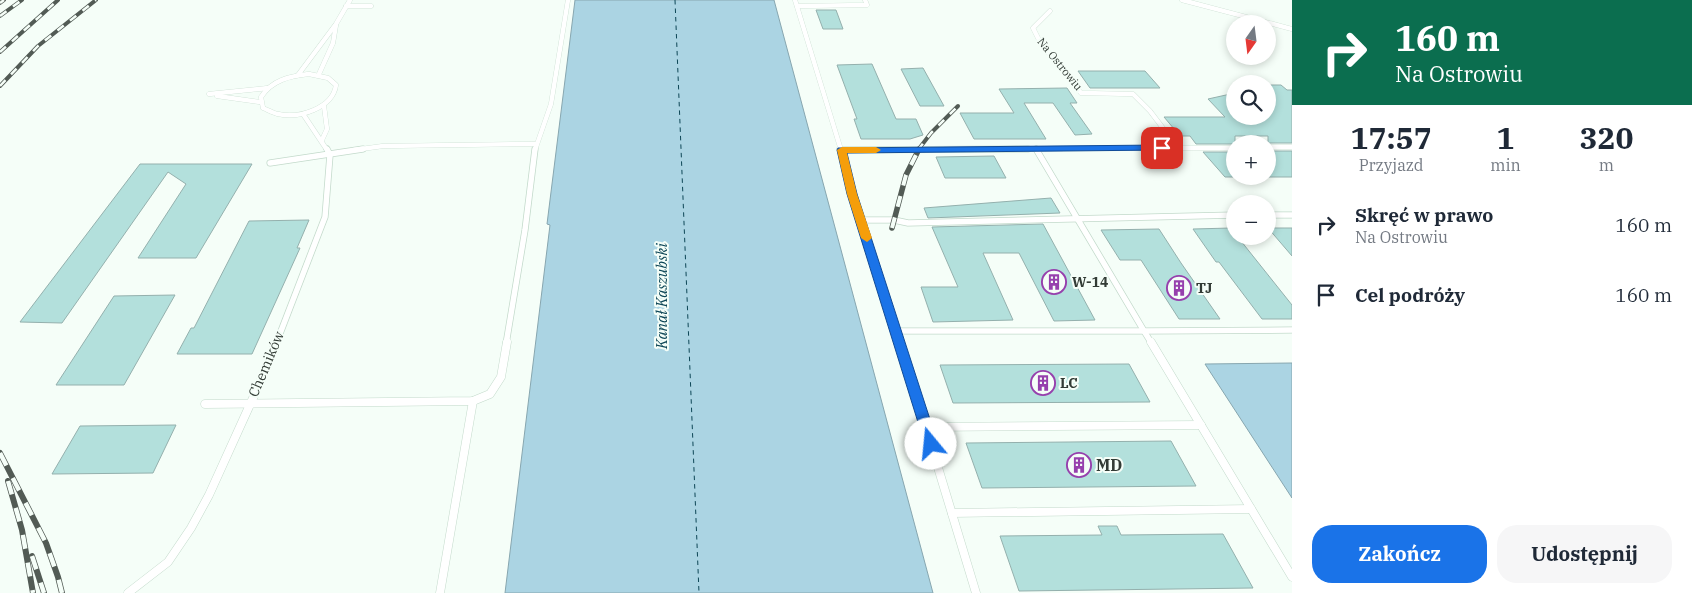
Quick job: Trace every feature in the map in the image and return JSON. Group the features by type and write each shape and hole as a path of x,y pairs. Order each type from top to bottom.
{"lane":[{"path":"298,75 336,24 350,0"},
{"path":"205,404 473,401 490,394 501,377 525,230 536,144 551,104 568,0"},
{"path":"866,0 867,5 796,3 976,593"},
{"path":"1182,0 1292,29"},
{"path":"346,6 371,6"},
{"name":"Na Ostrowiu","path":"1050,12 1033,28 1040,42 1081,93 1133,94 1150,111 1178,148"},
{"path":"319,74 333,43 336,24"},
{"path":"319,74 334,81 337,87 332,100 324,106 302,114 279,115 263,108 260,102 263,92 276,82 298,75 319,74"},
{"path":"260,102 208,94 268,88"},
{"path":"322,140 327,129 324,106"},
{"path":"302,114 322,140 330,155"},
{"path":"270,163 383,146 536,144"},
{"path":"1276,147 1292,147"},
{"path":"842,150 1226,148"},
{"path":"1036,149 1292,577"},
{"name":"Chemików","path":"128,593 168,562 191,528 209,494 250,404 325,217 330,155"},
{"path":"1276,215 1292,214"},
{"path":"861,220 894,220 908,223 1226,216"},
{"path":"896,331 1292,330"},
{"path":"440,593 473,401"},
{"path":"926,427 1201,425"},
{"path":"952,513 1251,509"}],"water":[{"name":"Kanał Kaszubski","path":"575,0 774,0 933,593 505,593 550,225 547,224"},
{"path":"1292,363 1292,498 1205,364"}],"building":[{"path":"816,10 836,10 843,29 823,29"},
{"path":"872,64 896,119 916,119 923,135 910,139 861,139 854,119 857,119 837,65"},
{"path":"923,68 944,106 920,106 901,69"},
{"path":"1078,71 1145,71 1160,88 1090,88"},
{"path":"1276,85 1292,90 1292,143 1276,143 1276,135 1226,135 1226,144 1196,144 1190,136 1180,136 1164,117 1225,117 1208,99 1226,95 1226,125 1276,125"},
{"path":"1067,88 1077,103 1070,103 1092,134 1075,135 1053,103 1024,103 1046,139 974,139 960,113 1014,113 999,89"},
{"path":"1276,151 1292,151 1292,177 1276,177"},
{"path":"1203,152 1226,152 1225,177"},
{"path":"994,156 1006,178 945,178 936,157"},
{"path":"140,164 252,164 196,258 138,258 186,184 168,172 62,323 20,322"},
{"path":"1051,198 1060,213 928,218 924,208"},
{"path":"309,220 297,248 300,248 252,354 177,354 191,328 194,328 249,221"},
{"name":"W-14","path":"1043,224 1095,320 1054,321 1019,253 983,253 1013,320 933,322 921,287 958,287 932,227"},
{"path":"1226,228 1226,245 1244,245 1292,305 1292,319 1262,319 1219,262 1216,262 1193,229"},
{"path":"1276,228 1292,228 1292,256 1276,237"},
{"name":"TJ","path":"1159,229 1220,319 1179,319 1141,260 1120,260 1101,230"},
{"path":"175,295 124,385 56,385 114,296"},
{"name":"LC","path":"1129,364 1150,402 953,403 940,365"},
{"path":"176,425 153,473 52,474 80,426"},
{"name":"MD","path":"1171,441 1196,486 982,488 966,443"},
{"path":"1098,526 1117,526 1121,535 1223,534 1253,588 1019,591 1000,536 1102,535"}],"ferry route":[{"path":"675,0 699,593"}],"railway":[{"path":"0,3 4,0"},
{"path":"0,16 22,0"},
{"path":"0,52 58,0"},
{"path":"0,86 38,46 96,0"},
{"path":"918,150 931,133 958,106"},
{"path":"892,228 906,175 919,149"},
{"path":"0,453 46,543 62,593"},
{"path":"8,481 22,530 33,593"},
{"path":"32,556 44,593"}],"slow traffic":[{"path":"867,238 852,194 842,150 876,150"}],"place":[{"name":"W-14","path":"1054,282"},
{"name":"TJ","path":"1179,288"},
{"name":"LC","path":"1043,383"},
{"name":"MD","path":"1079,465"}],"route":[{"path":"931,444 852,194 842,150 1162,148"}]}
